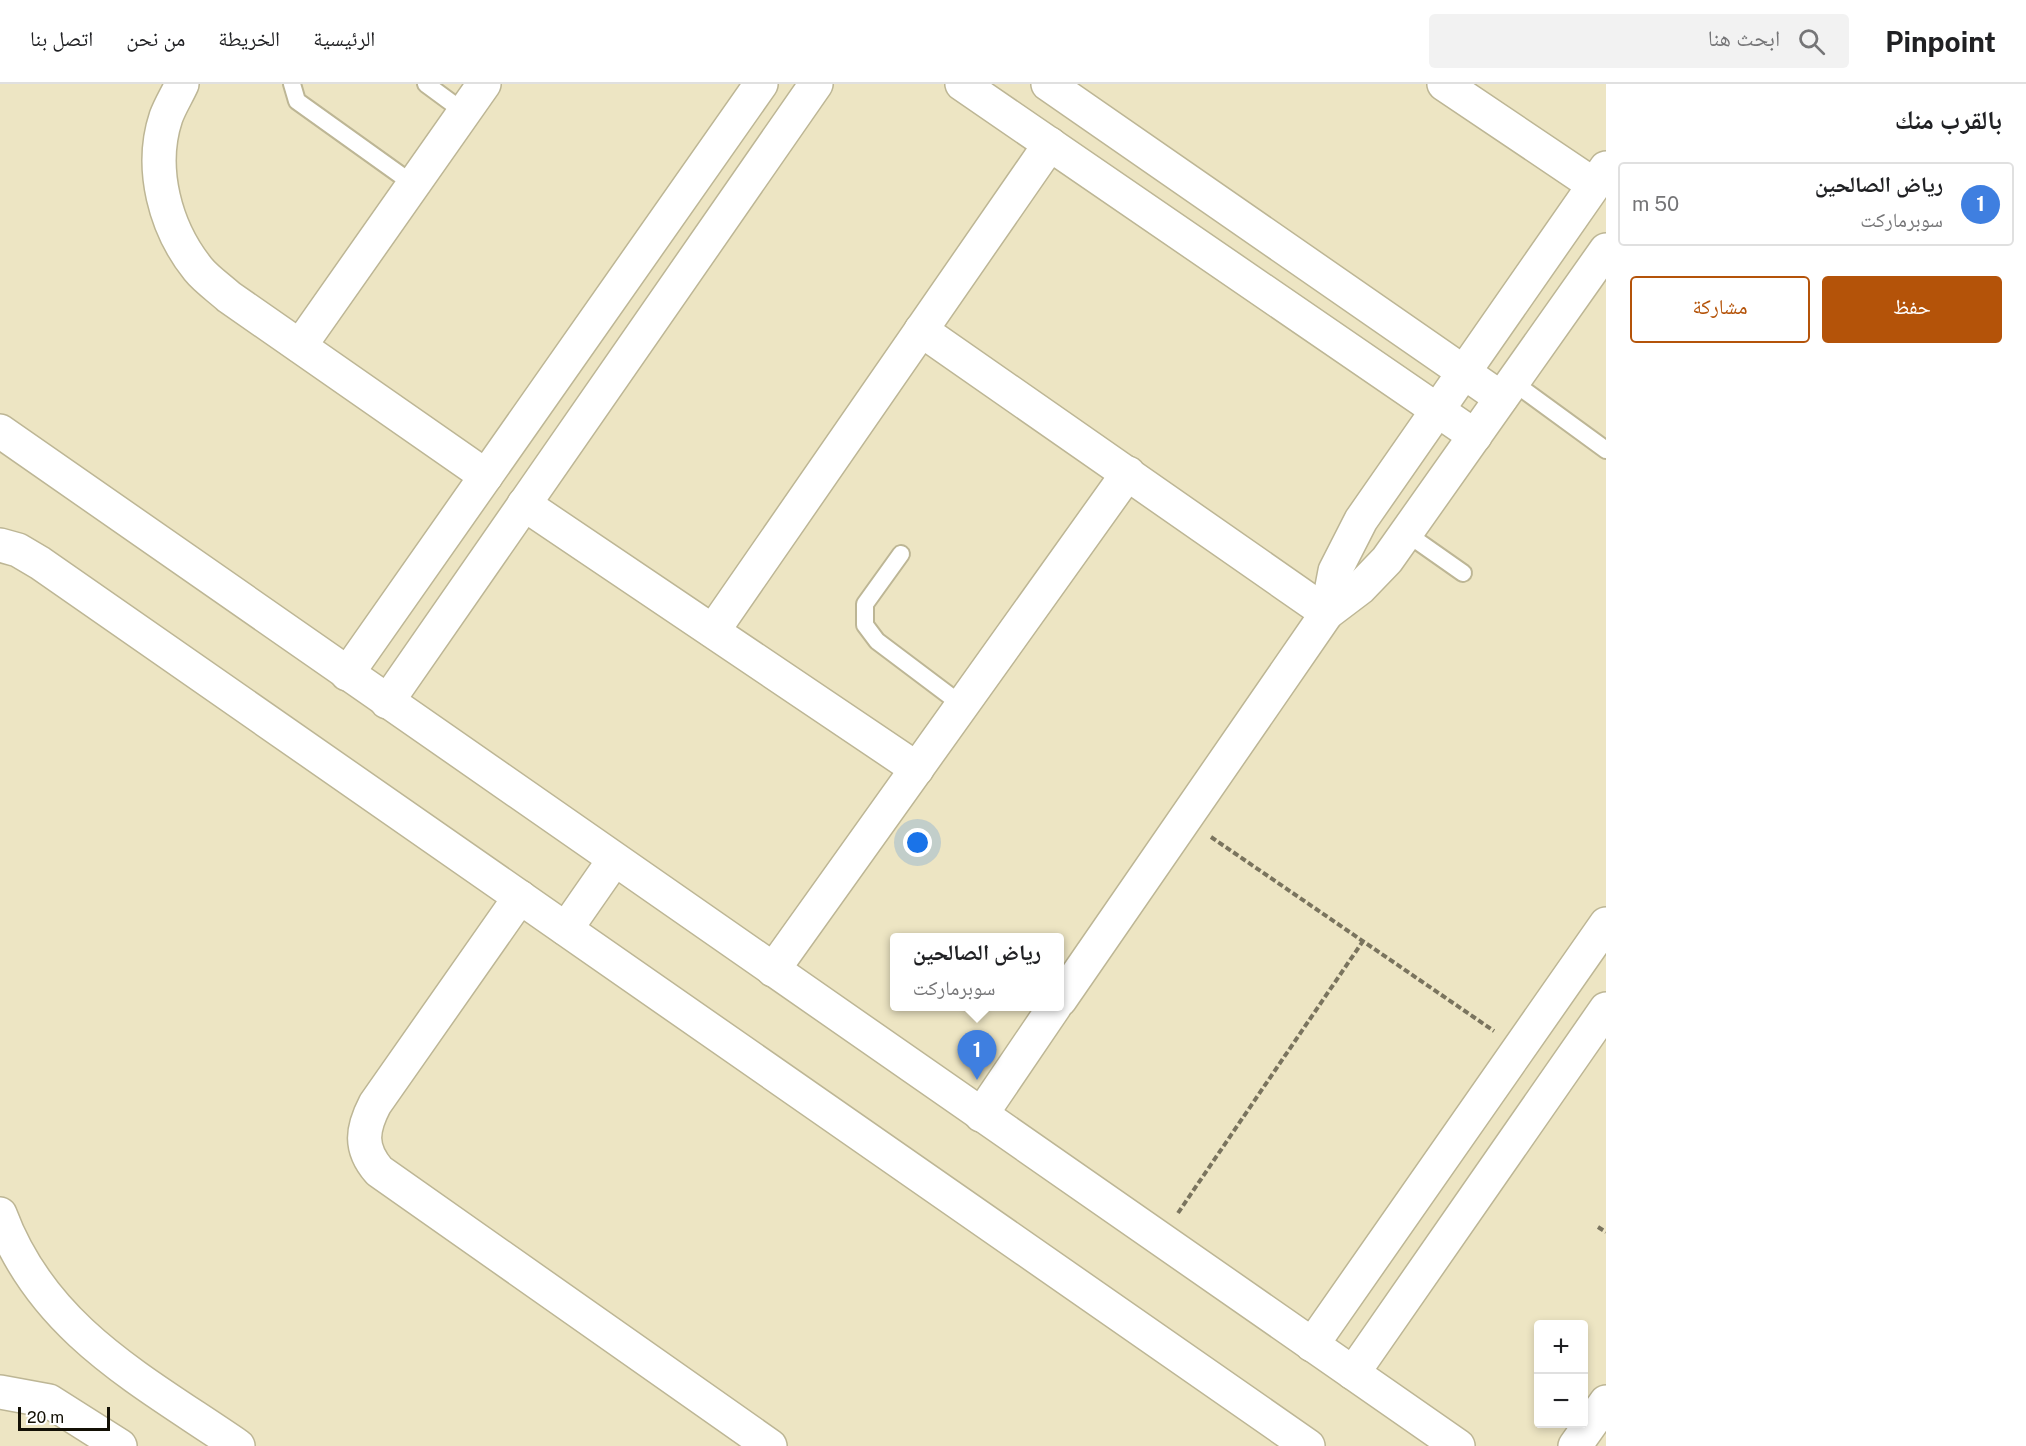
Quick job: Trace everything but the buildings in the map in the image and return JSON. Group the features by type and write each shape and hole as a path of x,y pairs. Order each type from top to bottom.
{"street":[{"path":"182,84 166,117 159,157 163,197 176,236 198,270 228,297 486,476"},
{"path":"300,346 484,84"},
{"path":"346,674 761,84"},
{"path":"387,702 816,84"},
{"path":"962,84 1475,436"},
{"path":"1048,84 1084,94 1463,372 1507,390"},
{"path":"1327,613 1335,571 1351,535 1600,176 1444,84"},
{"path":"712,631 1050,144"},
{"path":"1064,993 1327,613 1375,574 1606,250"},
{"path":"921,330 1327,613"},
{"path":"0,431 1458,1446"},
{"path":"773,970 1128,473"},
{"path":"525,504 917,769"},
{"path":"0,545 18,550 40,563 1308,1446"},
{"path":"566,929 614,860"},
{"path":"520,897 375,1104 366,1122 363,1140 368,1158 389,1178 728,1434 770,1446"},
{"path":"1312,1345 1606,924"},
{"path":"1353,1373 1606,1010"},
{"path":"981,1115 1052,1011"},
{"path":"0,1214 28,1273 53,1306 82,1336 238,1446"},
{"path":"0,1392 49,1401 120,1446"},
{"path":"1575,1446 1606,1402"}],"lane":[{"path":"292,84 297,101 413,184"},
{"path":"426,84 464,112"},
{"path":"1507,390 1606,450"},
{"path":"1406,533 1463,573"},
{"path":"901,554 865,604 865,625 877,641 962,705"}],"path":[{"path":"1185,819 1520,1048"},
{"path":"1160,1239 1363,941"},
{"path":"1598,1227 1606,1232"}],"place":[{"name":"رياض الصالحين","path":"977,1080"}]}
